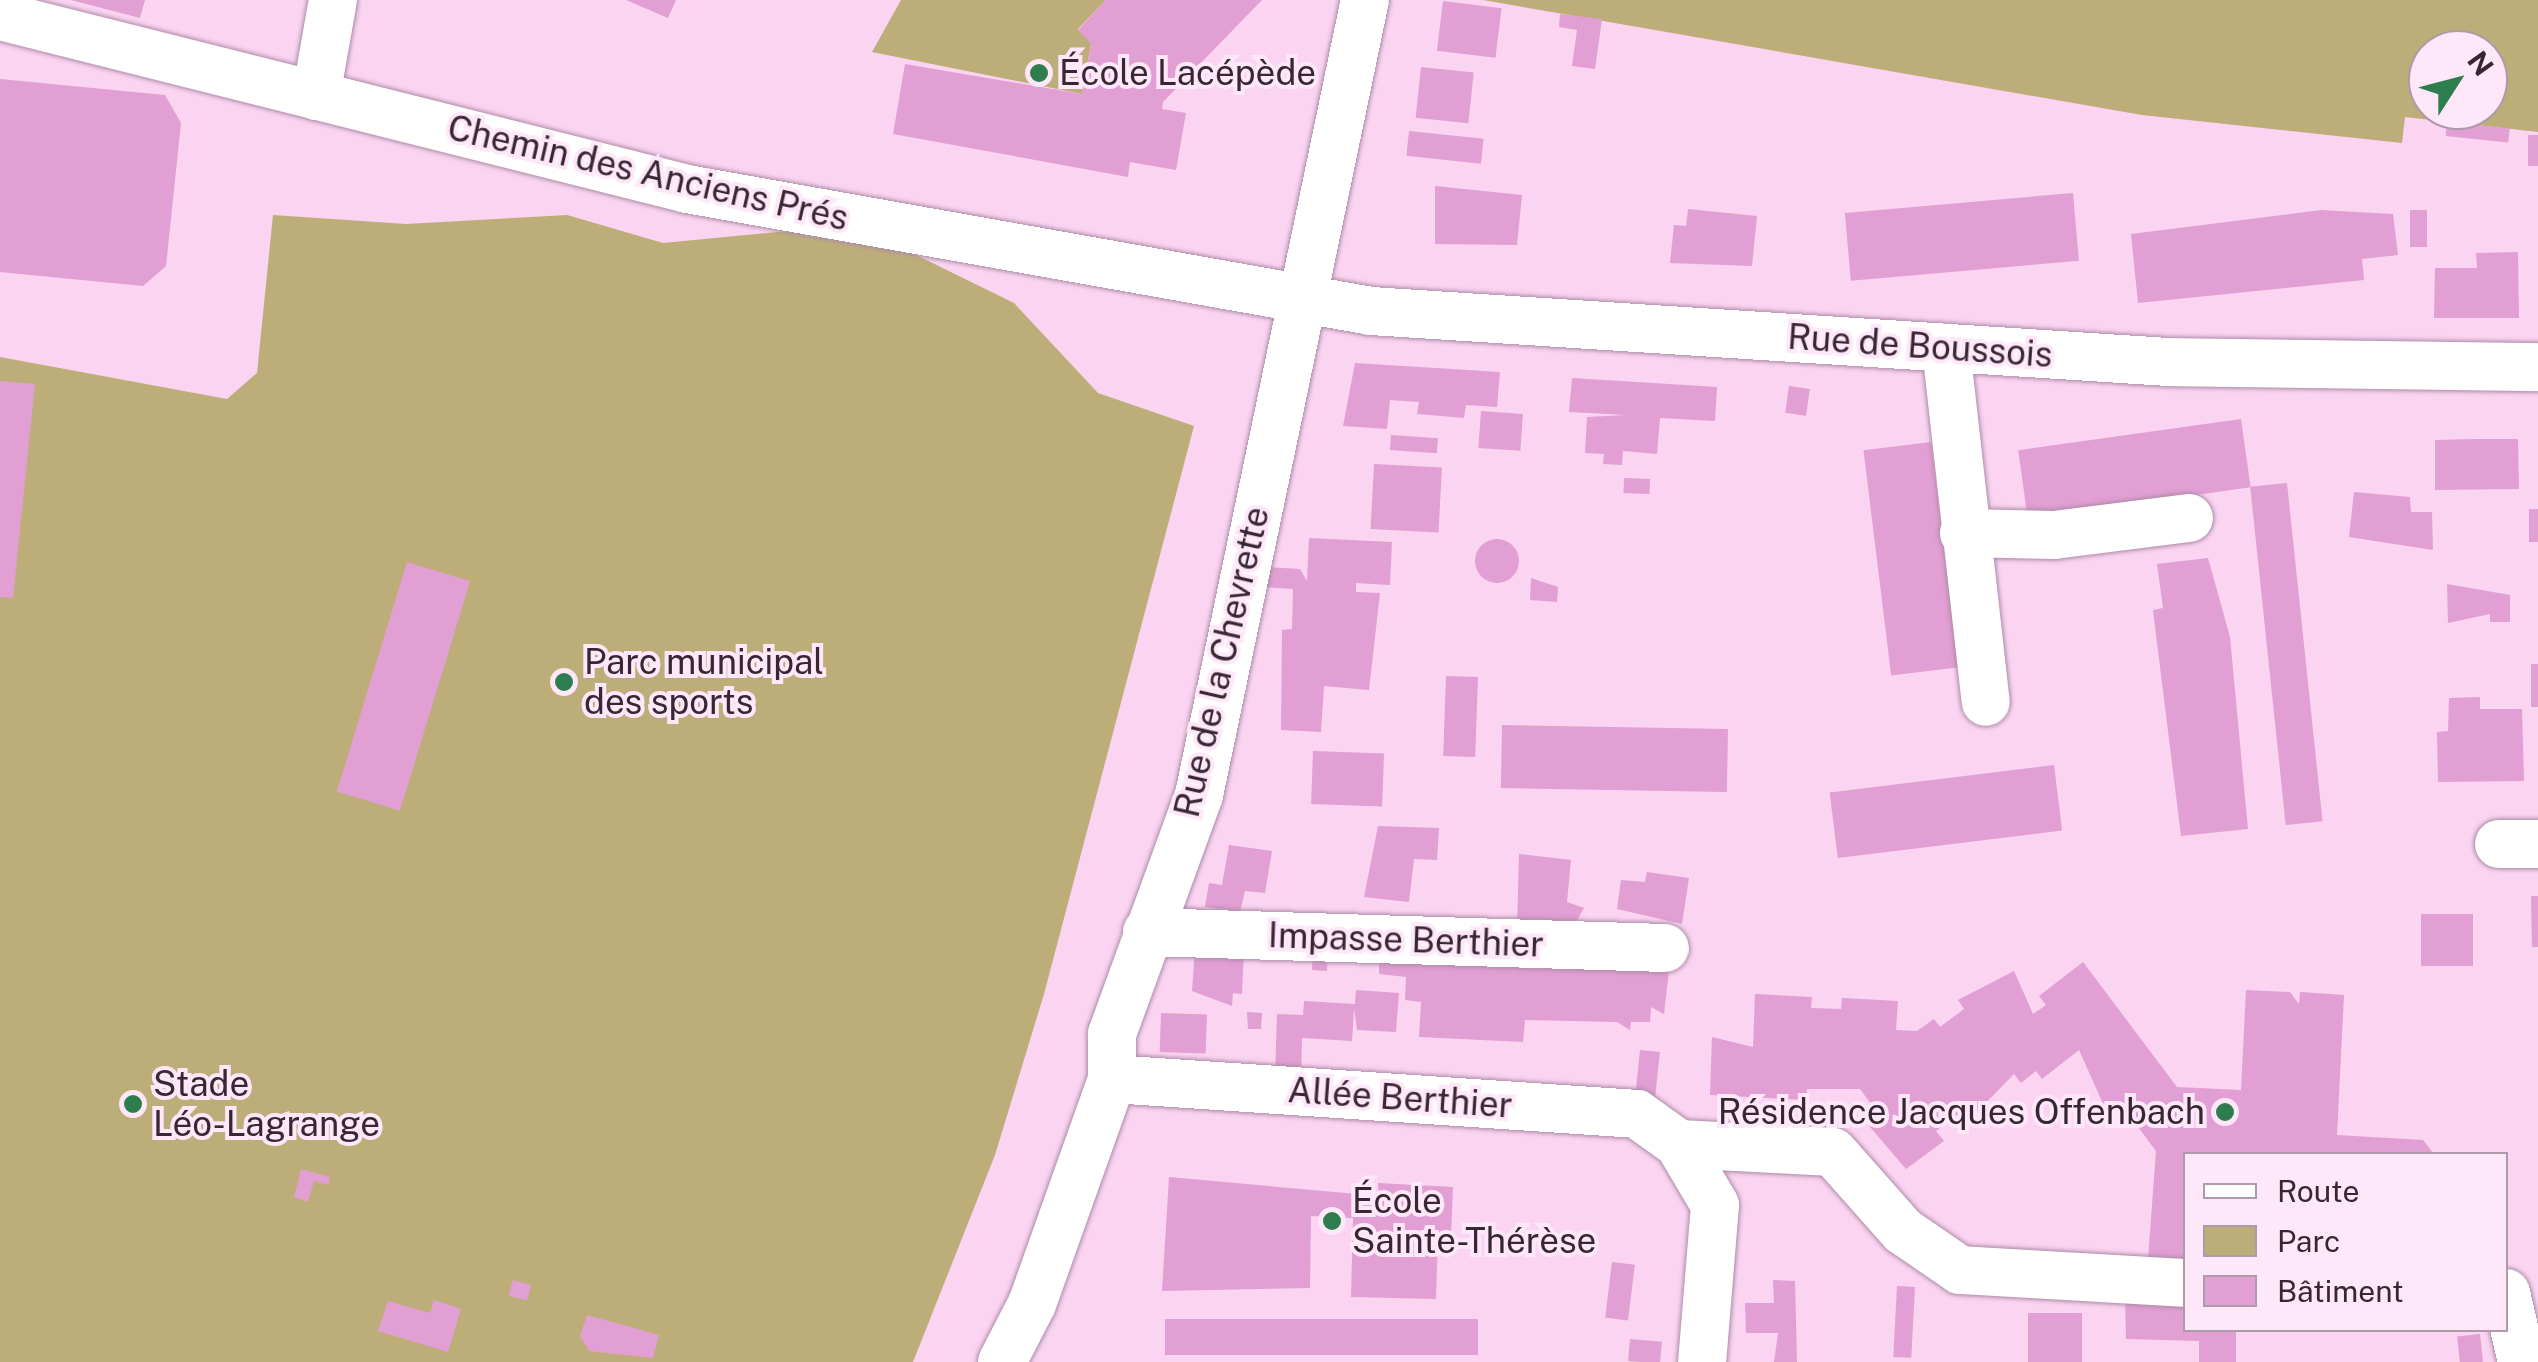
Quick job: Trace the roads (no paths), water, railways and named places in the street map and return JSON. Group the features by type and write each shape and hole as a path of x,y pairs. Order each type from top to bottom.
{"street":[{"path":"316,96 333,0"},
{"name":"Rue de la Chevrette","path":"1002,1362 1112,1079 1112,1034 1198,795 1365,0"},
{"name":"Chemin des Anciens Prés","path":"0,16 687,189 1303,299"},
{"name":"Rue de Boussois","path":"1303,299 1371,311 1946,348 2538,366"},
{"path":"1946,348 1986,702"},
{"path":"1964,533 2054,535 2190,518"},
{"name":"Impasse Berthier","path":"1147,932 1665,948"},
{"name":"Allée Berthier","path":"1112,1079 1636,1114 1679,1144"},
{"path":"1679,1144 1833,1152 1903,1231 1960,1270 2183,1283"},
{"path":"1679,1144 1715,1205 1702,1362"},
{"path":"2508,1302 2522,1362"}],"place":[{"name":"École Lacépède","path":"1039,73"},
{"name":"Parc municipal des sports","path":"564,682"},
{"name":"Stade Léo-Lagrange","path":"133,1104"},
{"name":"Résidence Jacques Offenbach","path":"2225,1112"},
{"name":"École Sainte-Thérèse","path":"1332,1221"}]}
